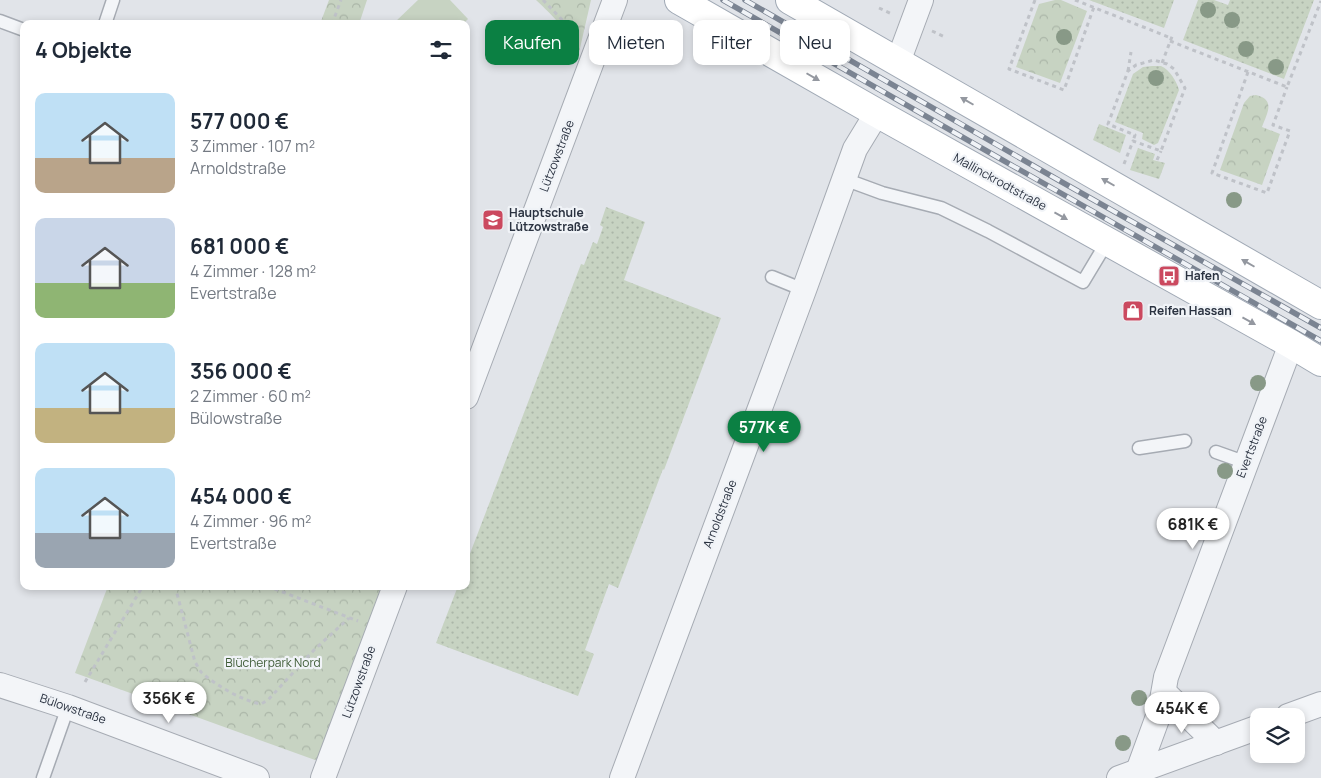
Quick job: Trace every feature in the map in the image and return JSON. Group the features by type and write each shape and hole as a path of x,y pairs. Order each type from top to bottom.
{"main road":[{"name":"Mallinckrodtstraße","path":"679,0 877,114 1321,362"},
{"path":"790,0 1319,298"}],"street":[{"name":"Lützowstraße","path":"470,386 615,0"},
{"path":"898,62 921,0"},
{"name":"Arnoldstraße","path":"622,778 844,179 856,149 877,114"},
{"name":"Evertstraße","path":"1129,774 1160,711 1166,677 1291,344"},
{"name":"Lützowstraße","path":"323,778 394,590"},
{"name":"Bülowstraße","path":"0,685 68,707 257,778"},
{"path":"1164,692 1216,743"},
{"path":"1305,710 1321,704"},
{"path":"1129,774 1250,730"}],"lane":[{"path":"106,20 113,0"},
{"path":"0,21 20,28"},
{"path":"844,179 882,193 941,208 1083,282 1107,242"},
{"path":"772,277 804,290"},
{"path":"1139,448 1185,441"},
{"path":"1216,452 1247,463"},
{"path":"43,778 68,707"}],"path":[{"path":"334,20 341,0"},
{"path":"543,0 562,20"},
{"path":"1035,0 1009,69 1064,90 1094,7"},
{"path":"1076,0 1287,87"},
{"path":"1248,72 1212,172 1267,193 1290,131 1273,125 1321,1"},
{"path":"1162,62 1171,38"},
{"path":"1124,166 1135,134 1108,124 1128,71 1130,52"},
{"path":"1128,71 1146,61 1162,62 1174,70 1185,88 1157,160"},
{"path":"1133,141 1160,151"},
{"path":"85,682 141,590"},
{"path":"176,590 195,662 200,671 227,690 252,703 261,704 268,700 314,650 349,618"},
{"path":"277,590 379,629"}],"green space":[{"path":"329,0 367,0 360,20 322,20"},
{"path":"418,0 450,0 468,19 467,20 397,20"},
{"path":"536,0 591,0 579,53 579,20 555,19"},
{"path":"1061,0 1087,11 1060,83 1016,67 1039,4"},
{"path":"1089,0 1174,0 1164,28"},
{"path":"1198,0 1214,0 1228,5 1230,0 1314,0 1284,79 1183,40"},
{"path":"1161,66 1167,70 1175,80 1179,90 1158,143 1154,145 1142,139 1143,133 1115,122 1133,74 1143,67"},
{"path":"1256,95 1266,100 1268,104 1268,112 1262,127 1280,134 1262,185 1220,170 1244,103 1250,96"},
{"path":"1099,124 1126,135 1120,153 1093,140"},
{"path":"1138,148 1155,154 1153,160 1165,163 1159,179 1130,170"},
{"path":"606,207 645,222 624,280 721,318 618,588 609,584 585,650 594,654 578,696 436,643 456,590 470,590 470,554 581,264 584,265 593,242 597,244 603,227 600,225"},
{"name":"Blücherpark Nord","path":"106,590 381,590 318,758 315,760 75,673"}],"railway":[{"path":"723,0 1321,341"},
{"path":"745,0 1321,328"}],"place":[{"name":"Hauptschule Lützowstraße","path":"493,220"},
{"name":"Hafen","path":"1169,276"},
{"name":"Reifen Hassan","path":"1133,311"}]}
